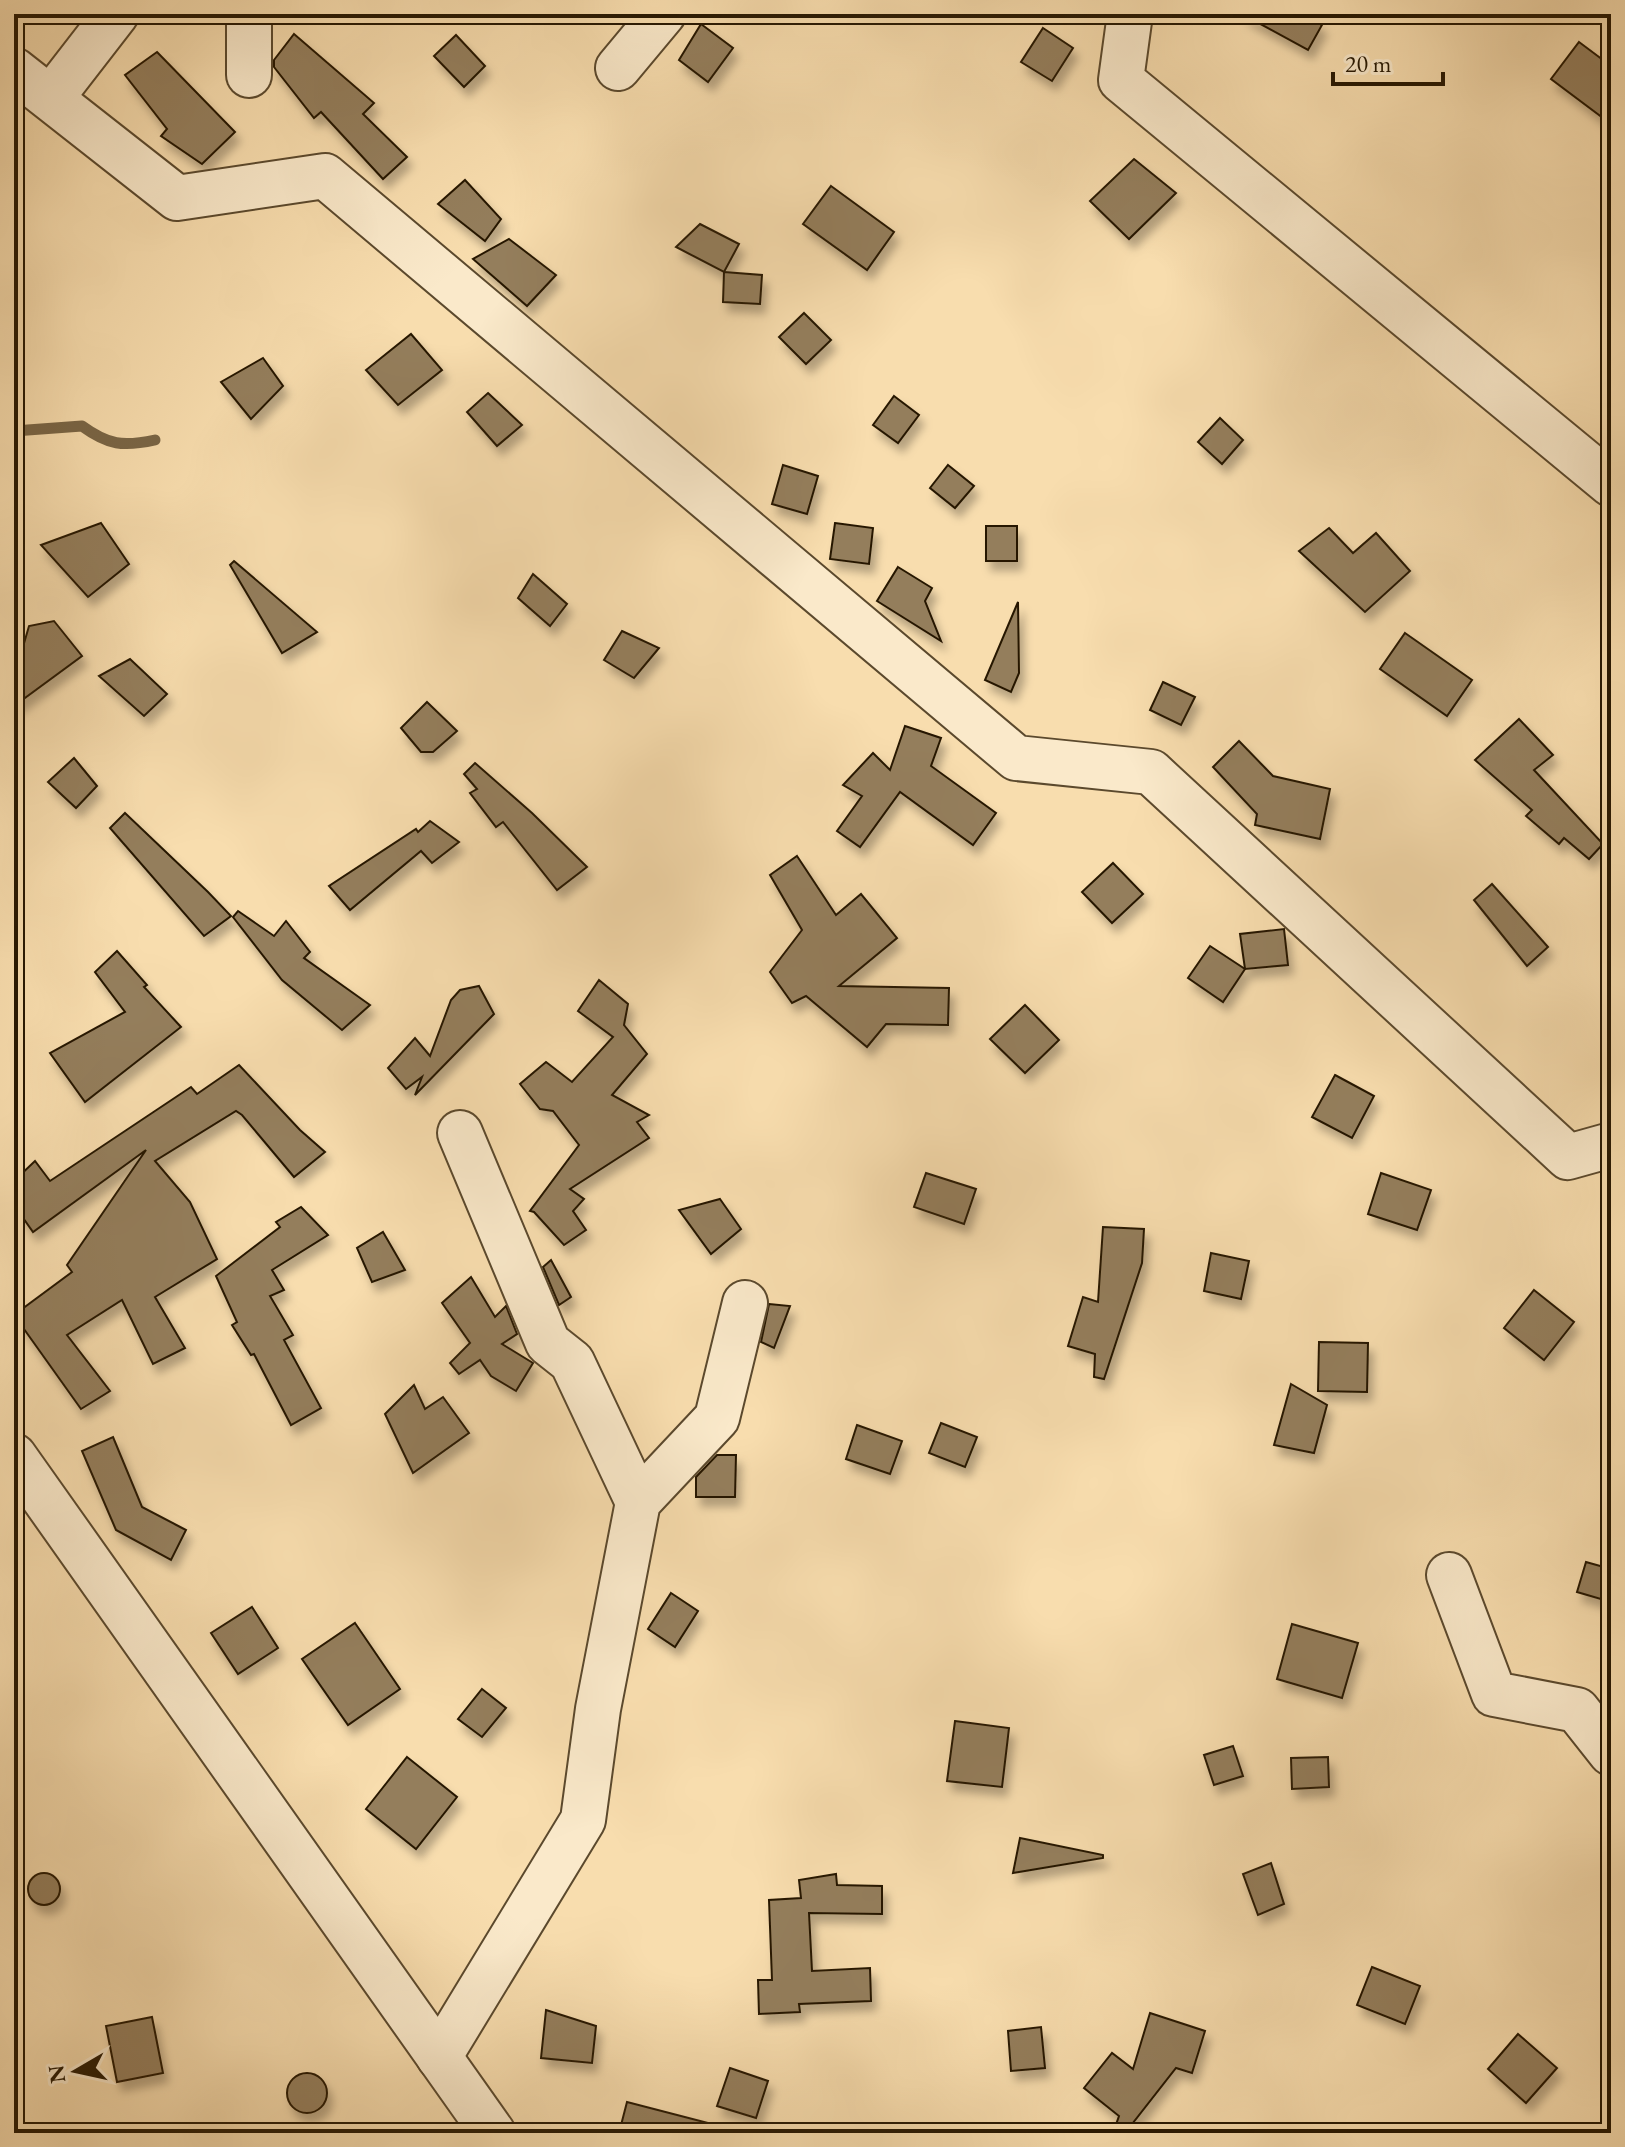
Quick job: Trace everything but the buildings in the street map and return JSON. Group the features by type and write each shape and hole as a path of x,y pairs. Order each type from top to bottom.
{"street":[{"path":"116,14 28,92 177,198 325,176 1016,758 1151,772 1568,1157 1611,1145"},
{"path":"249,14 249,75"},
{"path":"618,68 663,14"},
{"path":"1130,14 1121,80 1611,484"},
{"path":"460,1133 548,1343 572,1362 638,1502"},
{"path":"439,2057 583,1820 598,1709 638,1502 717,1418 745,1303"},
{"path":"14,1456 493,2133"},
{"path":"1449,1575 1494,1694 1577,1710 1611,1753"}],"waterway":[{"path":"14,431 82,426 116,443 155,440"}]}
